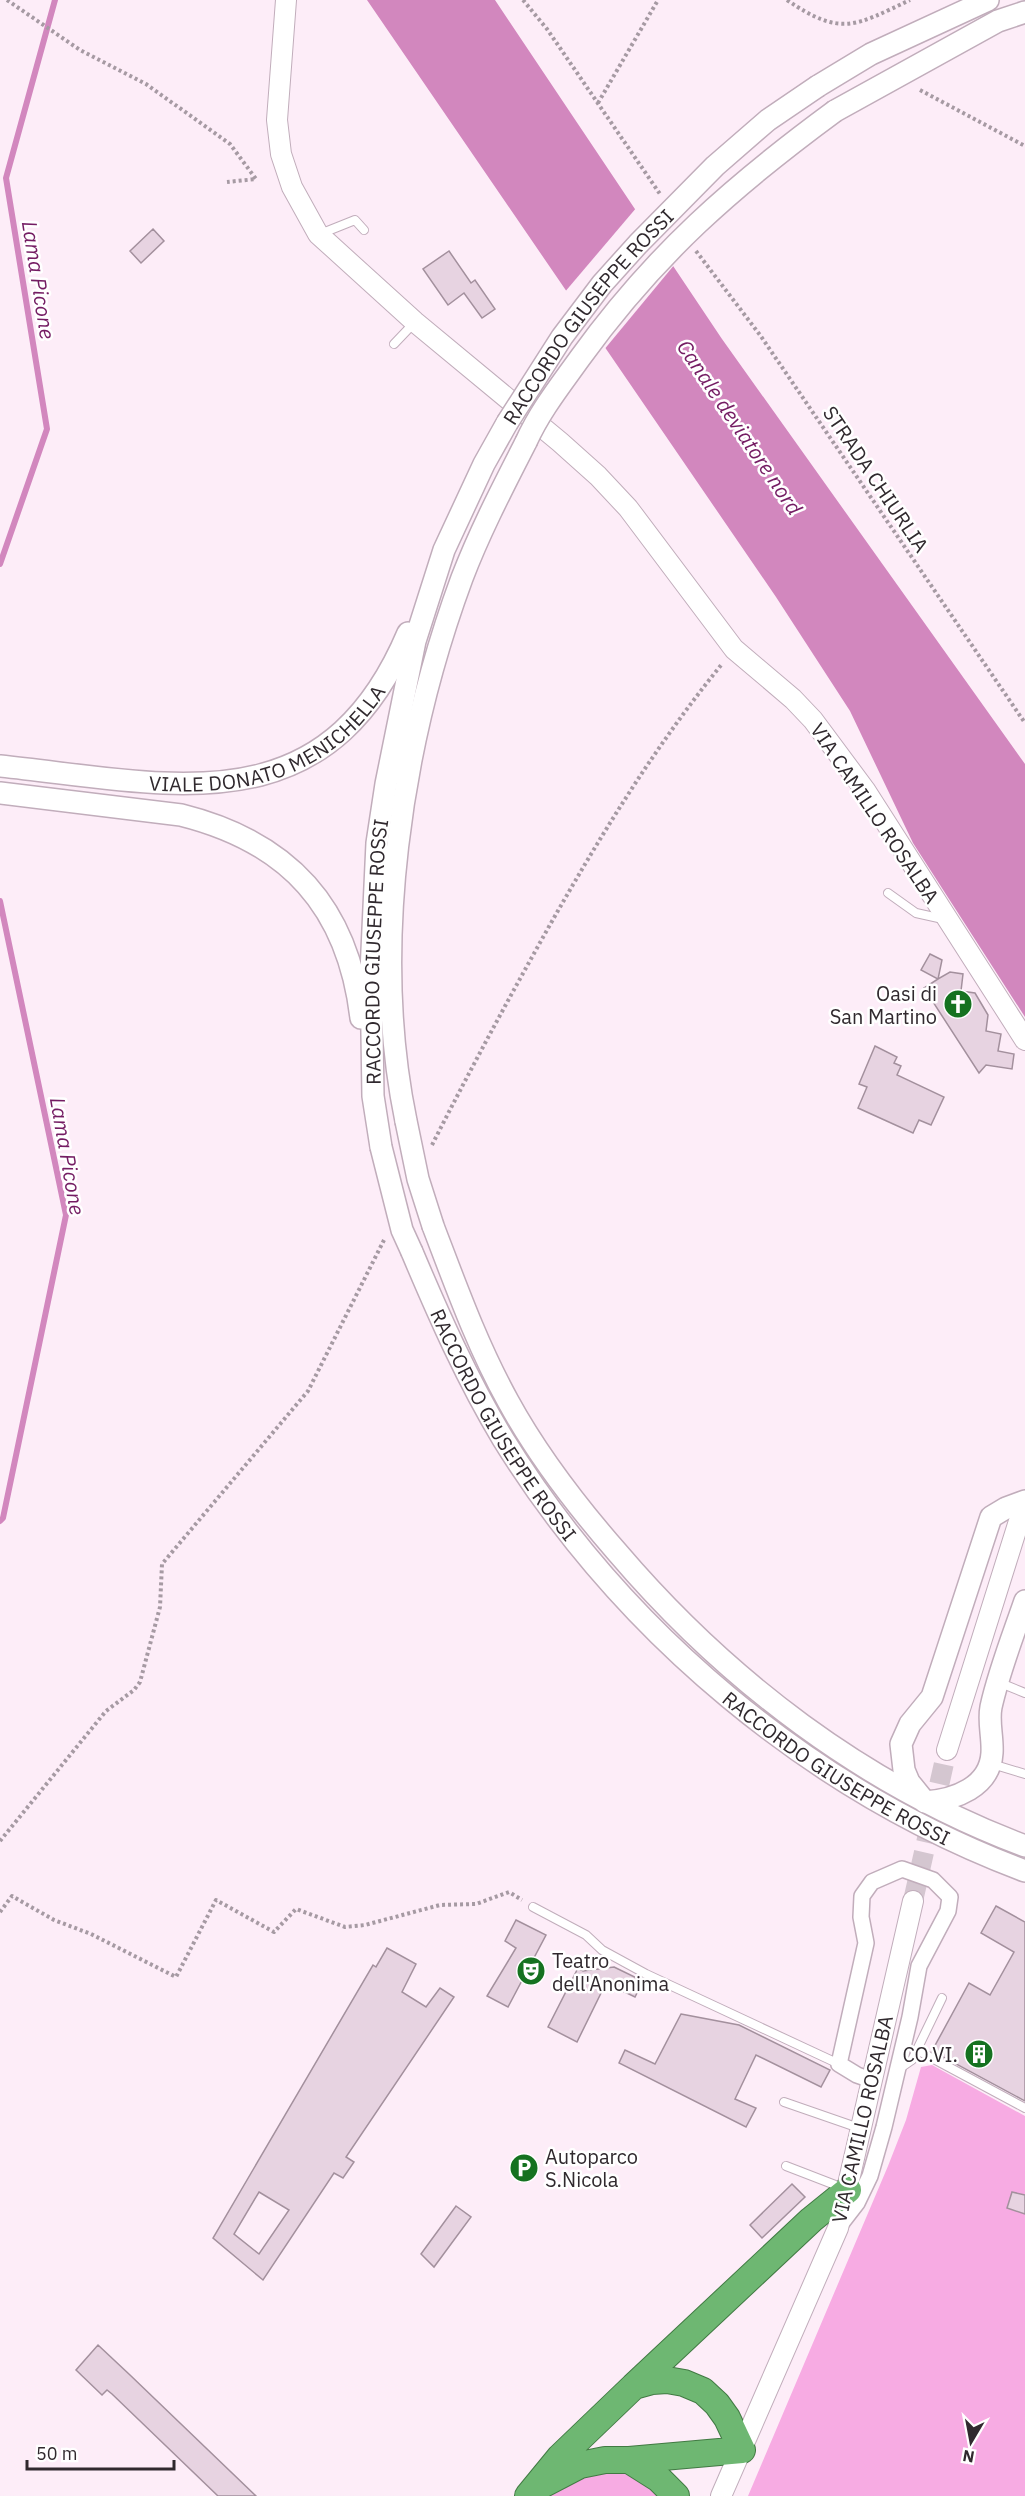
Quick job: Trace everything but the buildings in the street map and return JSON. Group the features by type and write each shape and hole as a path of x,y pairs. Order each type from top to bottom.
{"highway":[{"path":"532,2492 560,2457 634,2386 811,2220 848,2190"},
{"path":"532,2492 580,2465 604,2460 629,2460 741,2450 727,2418 717,2404 703,2391 684,2383 667,2380 634,2386"},
{"path":"629,2460 659,2479 676,2496"}],"main road":[{"name":"RACCORDO GIUSEPPE ROSSI","path":"988,0 871,54 818,86 768,120 715,166 602,284 562,337 518,433 484,464 444,550 415,641 386,784 377,843 371,972 373,1096 381,1147 402,1230 465,1371 503,1438 546,1502 580,1546 637,1611 686,1660 799,1753 872,1799 934,1833 1025,1871"},
{"path":"1025,12 998,21 835,111 776,153 681,237 647,273 596,334 538,416 518,433 492,507 447,621 422,709 402,813 392,927 395,1039 406,1121 418,1179 433,1226 484,1356 526,1432 555,1475 639,1578 708,1648 770,1701 822,1740 876,1775 925,1802 1025,1846"},
{"path":"538,416 556,367 602,284"},
{"name":"VIALE DONATO MENICHELLA","path":"0,766 187,785 227,783 258,778 285,767 329,743 356,719 389,674 444,550"},
{"name":"VIALE DONATO MENICHELLA","path":"0,794 182,815 206,821 251,840 278,857 296,872 319,899 335,926 352,972 360,1005 373,1096"},
{"path":"465,1371 526,1432 546,1502"},
{"path":"925,1802 909,1782 904,1770 901,1756 904,1733 932,1697 991,1517 1025,1501"},
{"path":"925,1802 946,1801 962,1794 977,1784 991,1764 989,1722 998,1682 1025,1601"}],"street":[{"name":"VIA CAMILLO ROSALBA","path":"286,0 278,120 281,154 292,187 318,234 415,322 560,442 598,476 628,508 734,649 793,699 813,720 865,790 1025,1040"},
{"path":"947,1750 1025,1501"},
{"path":"838,2228 857,2203 870,2176 885,2127 919,1966 948,1911 950,1897 933,1880 902,1869 872,1882 862,1896 861,1917 866,1943 839,2064 857,2075 872,2080"},
{"name":"VIA CAMILLO ROSALBA","path":"721,2496 838,2228 913,1901"}],"lane":[{"path":"318,234 356,220 364,230"},
{"path":"394,344 415,322"},
{"path":"888,893 916,913 947,919"},
{"path":"998,1682 1025,1693"},
{"path":"991,1764 1025,1774"},
{"path":"533,1907 586,1935 602,1950 646,1974 839,2064"},
{"path":"898,2070 912,2060 942,1998"},
{"path":"917,2050 1025,2108"},
{"path":"784,2102 861,2129"},
{"path":"786,2166 848,2190"}],"path":[{"path":"7,0 80,50 146,84 230,144 256,179 227,182"},
{"path":"523,0 547,29 651,181"},
{"path":"598,103 658,0"},
{"path":"787,0 822,21 841,24 871,18 910,0"},
{"path":"920,90 1025,146"},
{"name":"STRADA CHIURLIA","path":"698,255 766,345 1025,723"},
{"path":"430,1148 484,1042 603,832 671,728 734,649"},
{"path":"0,1841 106,1711 134,1690 140,1682 160,1607 162,1564 308,1391 388,1232"},
{"path":"0,1912 12,1896 54,1920 91,1934 176,1977 216,1900 274,1932 296,1910 345,1927 364,1926 440,1905 476,1904 509,1892 533,1907"}],"shaded area":[{"path":"932,2065 1025,2116 1025,2496 748,2496 888,2166 906,2120 921,2067"},
{"path":"625,2471 664,2496 549,2496 557,2489 584,2476"}],"water":[{"name":"Canale deviatore nord","path":"367,0 495,0 722,339 1025,764 1025,1017 913,843 850,711 776,597"}],"pier":[{"path":"637,207 675,264 603,351 564,293"}],"waterway":[{"name":"Lama Picone","path":"0,564 47,429 6,178 55,0"},
{"name":"Lama Picone","path":"0,901 66,1215 3,1518 0,1521"}],"tunnel":[{"path":"913,1901 947,1750"}],"place":[{"name":"Oasi di San Martino","path":"958,1004"},
{"name":"Teatro dell'Anonima","path":"531,1971"},
{"name":"CO.VI.","path":"979,2054"},
{"name":"Autoparco S.Nicola","path":"524,2168"}]}
